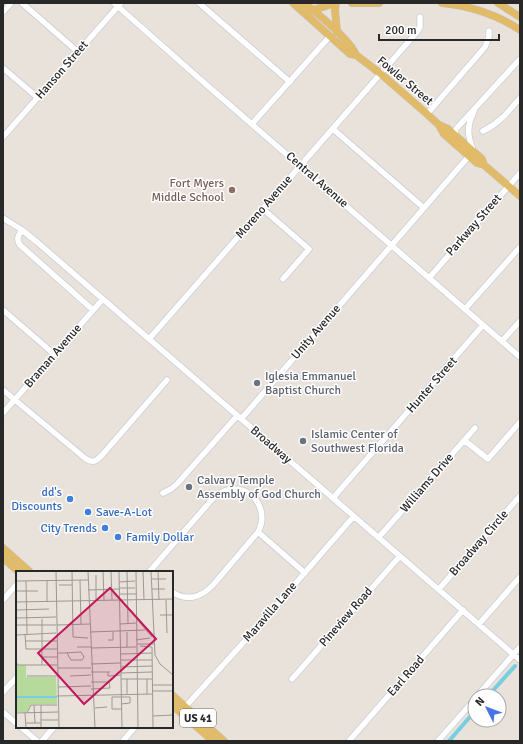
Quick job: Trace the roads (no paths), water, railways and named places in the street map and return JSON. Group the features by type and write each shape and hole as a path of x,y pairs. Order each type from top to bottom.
{"main road":[{"name":"Fowler Street","path":"294,3 313,10 337,32 355,52 439,126 448,129 453,138 471,154 482,159 484,165 520,196"},
{"path":"313,10 336,3 335,10 337,32"},
{"path":"352,3 379,3"},
{"path":"442,3 482,10 504,20 520,30"},
{"path":"498,3 520,17"},
{"name":"Fowler Street","path":"302,6 330,36 350,54 355,52"},
{"path":"3,548 28,571"},
{"path":"3,558 18,571"},
{"name":"US 41","path":"173,697 224,741"},
{"path":"173,704 185,707"},
{"name":"US 41","path":"173,705 213,741"}],"street":[{"path":"3,12 11,3"},
{"path":"22,3 78,52"},
{"path":"200,3 290,82"},
{"name":"Hanson Street","path":"3,137 78,52 117,4"},
{"name":"Central Avenue","path":"117,4 201,80 520,357"},
{"name":"Moreno Avenue","path":"149,339 417,32 420,27 420,17"},
{"path":"427,114 485,47 489,37 489,31"},
{"path":"252,124 330,36"},
{"path":"453,138 456,129 520,59"},
{"path":"3,68 38,98"},
{"path":"483,131 500,120 520,98"},
{"path":"471,154 468,132 469,125 477,105"},
{"path":"333,129 424,208"},
{"name":"Unity Avenue","path":"163,493 177,484 239,417 471,154"},
{"name":"Parkway Street","path":"429,278 520,173"},
{"path":"263,209 309,249 283,279"},
{"name":"Broadway","path":"3,218 22,230 103,299 520,660"},
{"path":"22,230 17,238 20,245 93,310"},
{"path":"465,309 520,247"},
{"name":"Braman Avenue","path":"3,413 103,299"},
{"path":"3,310 54,354"},
{"path":"502,341 520,321"},
{"name":"Hunter Street","path":"333,498 484,325"},
{"path":"3,390 91,462 98,458 167,380"},
{"path":"464,440 488,459 520,422"},
{"name":"Williams Drive","path":"379,537 474,428"},
{"path":"149,571 212,499 223,491 233,489 242,490 250,494 261,508 261,525 258,532 206,592 191,598 180,596 173,592"},
{"name":"Broadway Circle","path":"439,589 520,496"},
{"name":"Maravilla Lane","path":"185,707 354,516"},
{"path":"258,532 305,573"},
{"name":"Pineview Road","path":"292,679 400,556"},
{"path":"479,624 520,577"},
{"path":"3,600 16,585"},
{"name":"Earl Road","path":"349,741 462,610"},
{"path":"484,688 520,647"},
{"path":"3,692 16,678"},
{"path":"438,741 467,708"},
{"path":"3,712 16,723"},
{"path":"22,728 37,741"},
{"path":"42,741 53,728"},
{"path":"123,741 134,728"}],"waterway":[{"path":"495,688 515,666"},
{"path":"449,741 467,720"}],"place":[{"name":"Fort Myers Middle School","path":"232,190"},
{"name":"Iglesia Emmanuel Baptist Church","path":"257,383"},
{"name":"Islamic Center of Southwest Florida","path":"303,441"},
{"name":"Calvary Temple Assembly of God Church","path":"189,487"},
{"name":"dd's Discounts","path":"70,499"},
{"name":"Save-A-Lot","path":"88,512"},
{"name":"City Trends","path":"105,528"},
{"name":"Family Dollar","path":"118,537"}]}
